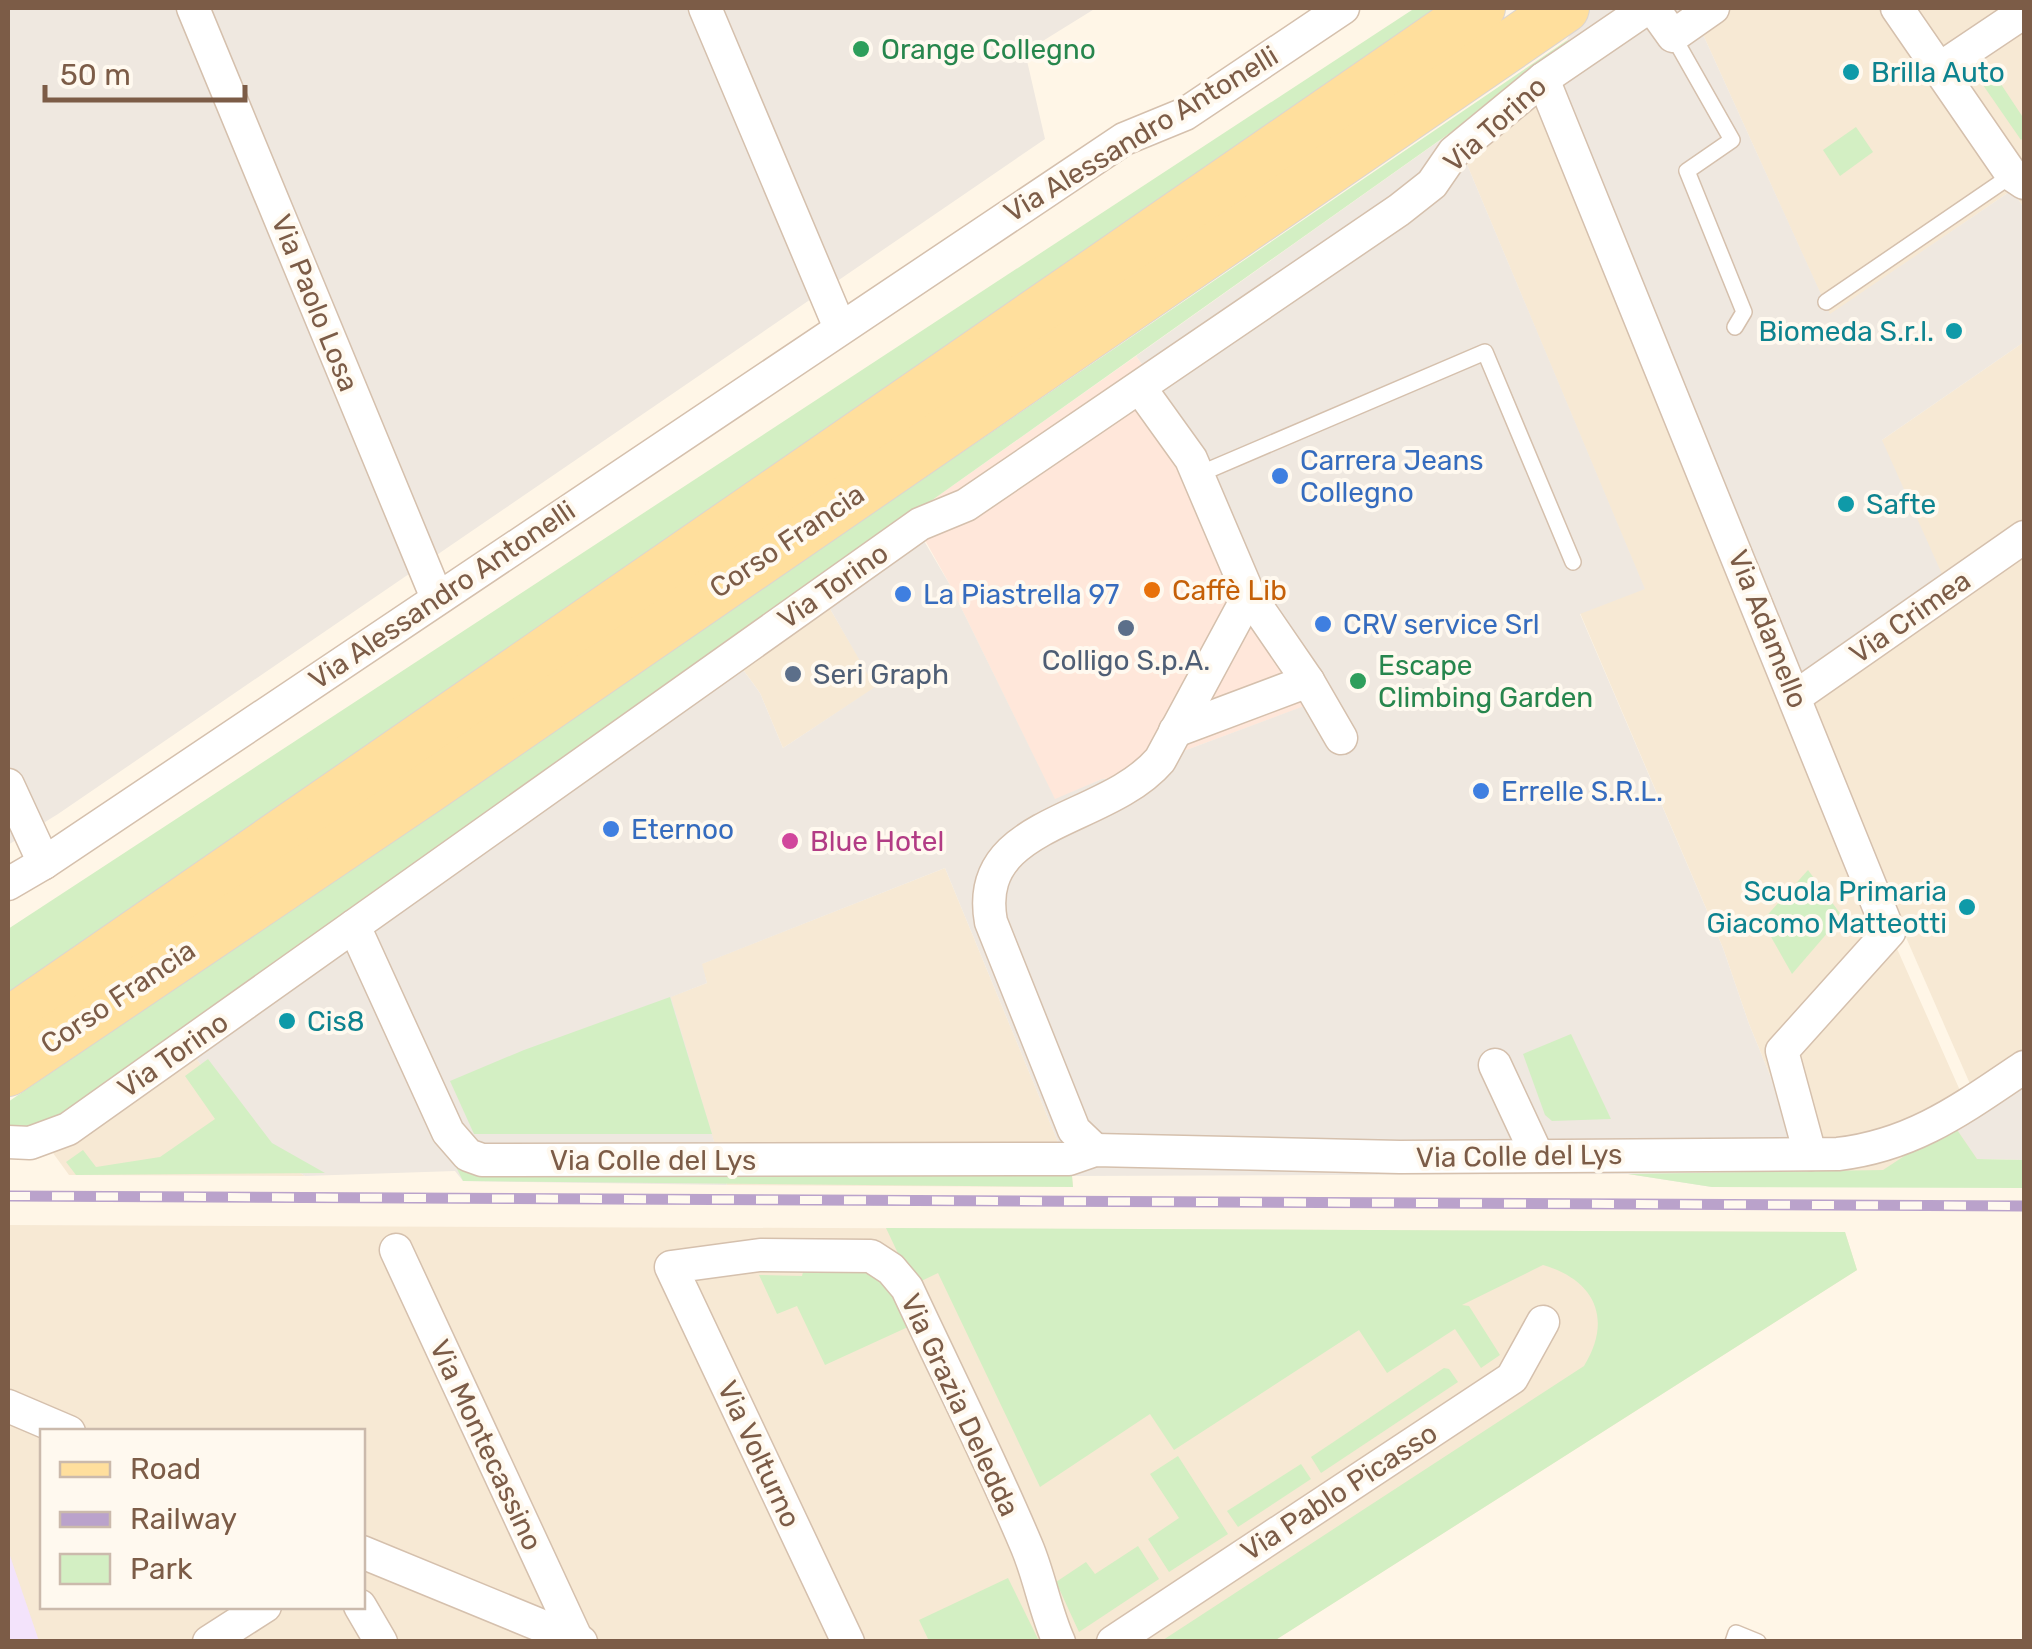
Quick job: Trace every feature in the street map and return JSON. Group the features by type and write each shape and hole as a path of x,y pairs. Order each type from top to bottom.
{"main road":[{"name":"Corso Francia","path":"12,1052 1480,8"},
{"name":"Corso Francia","path":"12,1052 428,788 1564,8"}],"street":[{"name":"Via Paolo Losa","path":"193,8 437,598"},
{"path":"705,8 840,328"},
{"name":"Via Alessandro Antonelli","path":"8,884 1124,138 1184,114 1343,8"},
{"name":"Via Torino","path":"8,1142 30,1143 68,1129 920,524 966,505 1399,210 1432,184 1454,152 1543,79 1650,8 1673,36"},
{"path":"1673,36 1712,8"},
{"path":"1897,8 2020,176"},
{"path":"1939,70 2024,12"},
{"name":"Via Adamello","path":"1543,79 1889,932 1782,1051 1810,1154"},
{"path":"1140,388 1190,459 1249,595 1308,681 1341,738"},
{"name":"Via Crimea","path":"1796,697 2024,537"},
{"path":"1095,1150 1074,1130 990,922 989,884 996,866 1025,838 1100,804 1149,772 1249,595"},
{"path":"1175,732 1308,681"},
{"path":"8,785 44,863"},
{"name":"Via Colle del Lys","path":"354,926 448,1132 468,1155 482,1160 1069,1159 1095,1150 1264,1156 1810,1154 1869,1150 1904,1140 1938,1124 2024,1066"},
{"path":"1495,1065 1537,1155"},
{"name":"Via Montecassino","path":"396,1250 579,1641"},
{"name":"Via Grazia Deledda","path":"671,1266 760,1254 871,1256 890,1269 907,1288 1009,1506 1059,1642"},
{"name":"Via Volturno","path":"671,1266 848,1642"},
{"name":"Via Pablo Picasso","path":"1113,1642 1512,1378 1543,1322"},
{"path":"8,1406 61,1429"},
{"path":"365,1553 579,1641"},
{"path":"209,1642 260,1609"},
{"path":"362,1609 381,1642"}],"lane":[{"name":"Via Torino","path":"1673,36 1732,140 1687,171 1744,312 1735,327"},
{"path":"1826,302 2020,176"},
{"path":"1197,474 1484,352 1573,562"},
{"path":"1733,1642 1736,1634 1758,1642"}],"shaded area":[{"path":"8,8 1096,8 1025,52 1045,139 8,845"},
{"path":"1588,8 1691,8 1830,314 2012,190 2024,208 2024,342 1882,440 1946,583 1797,688 1542,67 1574,39 1566,41"},
{"path":"1691,8 2024,8 2024,208 2012,190 1830,315"},
{"path":"1533,74 1783,692 1970,1113 1977,1159 1816,1187 1749,1024 1723,948 1580,613 1644,588 1453,131"},
{"path":"1453,131 1645,589 1580,614 1723,948 1749,1024 1816,1187 1712,1187 1628,1174 1072,1176 945,868 702,964 707,983 671,997 727,1185 463,1181 455,1171 305,1176 266,1152 178,1034 726,646 760,693 783,748 875,687 829,607 920,534 950,585 1055,799 1102,779 1129,777 1138,768 1328,697 1250,567 1187,426 1136,356"},
{"path":"2024,342 2024,1059 1974,1093 1797,688 1882,440"},
{"path":"1136,356 1187,426 1329,697 1138,768 1129,777 1102,779 1055,800 950,585 911,515"},
{"path":"829,607 876,687 783,748 760,693 726,646"},
{"path":"945,868 1072,1176 1073,1187 727,1185 670,997 707,983 701,964"},
{"path":"178,1034 266,1152 305,1176 69,1175 53,1153 56,1121"},
{"path":"2024,1076 2024,1160 1977,1159 1953,1124"},
{"path":"8,1225 1845,1232 1857,1270 1274,1641 8,1642"},
{"path":"8,1550 39,1641 8,1641"}],"green space":[{"path":"1415,8 1449,8 8,998 8,929"},
{"path":"1577,38 1533,74 37,1135 8,1125 8,1102 1566,41"},
{"path":"1987,63 2024,119 2021,140 1974,72"},
{"path":"1856,127 1873,152 1840,176 1823,150"},
{"path":"1808,870 1842,916 1792,974 1762,921"},
{"path":"670,997 712,1134 474,1134 450,1081"},
{"path":"1571,1034 1611,1119 1552,1121 1545,1115 1523,1054"},
{"path":"208,1059 272,1143 325,1173 76,1175 66,1162 83,1150 96,1167 160,1157 215,1119 185,1076"},
{"path":"1953,1124 1977,1159 2024,1160 2024,1188 1712,1187 1628,1174 1883,1170"},
{"path":"441,1137 468,1164 1072,1176 1073,1187 463,1181"},
{"path":"886,1228 1845,1232 1857,1270 1274,1641 1160,1642 1584,1366 1597,1332 1594,1304 1586,1291 1575,1280 1543,1265 1462,1305 1469,1306 1500,1355 1481,1368 1455,1329 1387,1373 1359,1330 1174,1450 1150,1414 1040,1487 938,1273 913,1285"},
{"path":"805,1264 862,1266 873,1270 889,1288 908,1327 825,1365 797,1306 777,1314 759,1275 802,1276"},
{"path":"1444,1368 1458,1382 1321,1473 1311,1457"},
{"path":"1178,1456 1228,1534 1169,1572 1148,1539 1179,1518 1150,1474"},
{"path":"1301,1464 1311,1479 1238,1527 1227,1511"},
{"path":"1138,1546 1159,1579 1079,1632 1056,1582 1086,1562 1095,1574"},
{"path":"1008,1578 1039,1641 929,1641 919,1620"}],"railway":[{"path":"8,1196 2024,1206"}],"place":[{"name":"Orange Collegno","path":"861,49"},
{"name":"Brilla Auto","path":"1851,72"},
{"name":"Biomeda S.r.l.","path":"1954,331"},
{"name":"Carrera Jeans Collegno","path":"1280,476"},
{"name":"Safte","path":"1846,504"},
{"name":"Caffè Lib","path":"1152,590"},
{"name":"La Piastrella 97","path":"903,594"},
{"name":"CRV service Srl","path":"1323,624"},
{"name":"Colligo S.p.A.","path":"1126,628"},
{"name":"Seri Graph","path":"793,674"},
{"name":"Escape Climbing Garden","path":"1358,681"},
{"name":"Errelle S.R.L.","path":"1481,791"},
{"name":"Eternoo","path":"611,829"},
{"name":"Blue Hotel","path":"790,841"},
{"name":"Scuola Primaria Giacomo Matteotti","path":"1967,907"},
{"name":"Cis8","path":"287,1021"}]}
